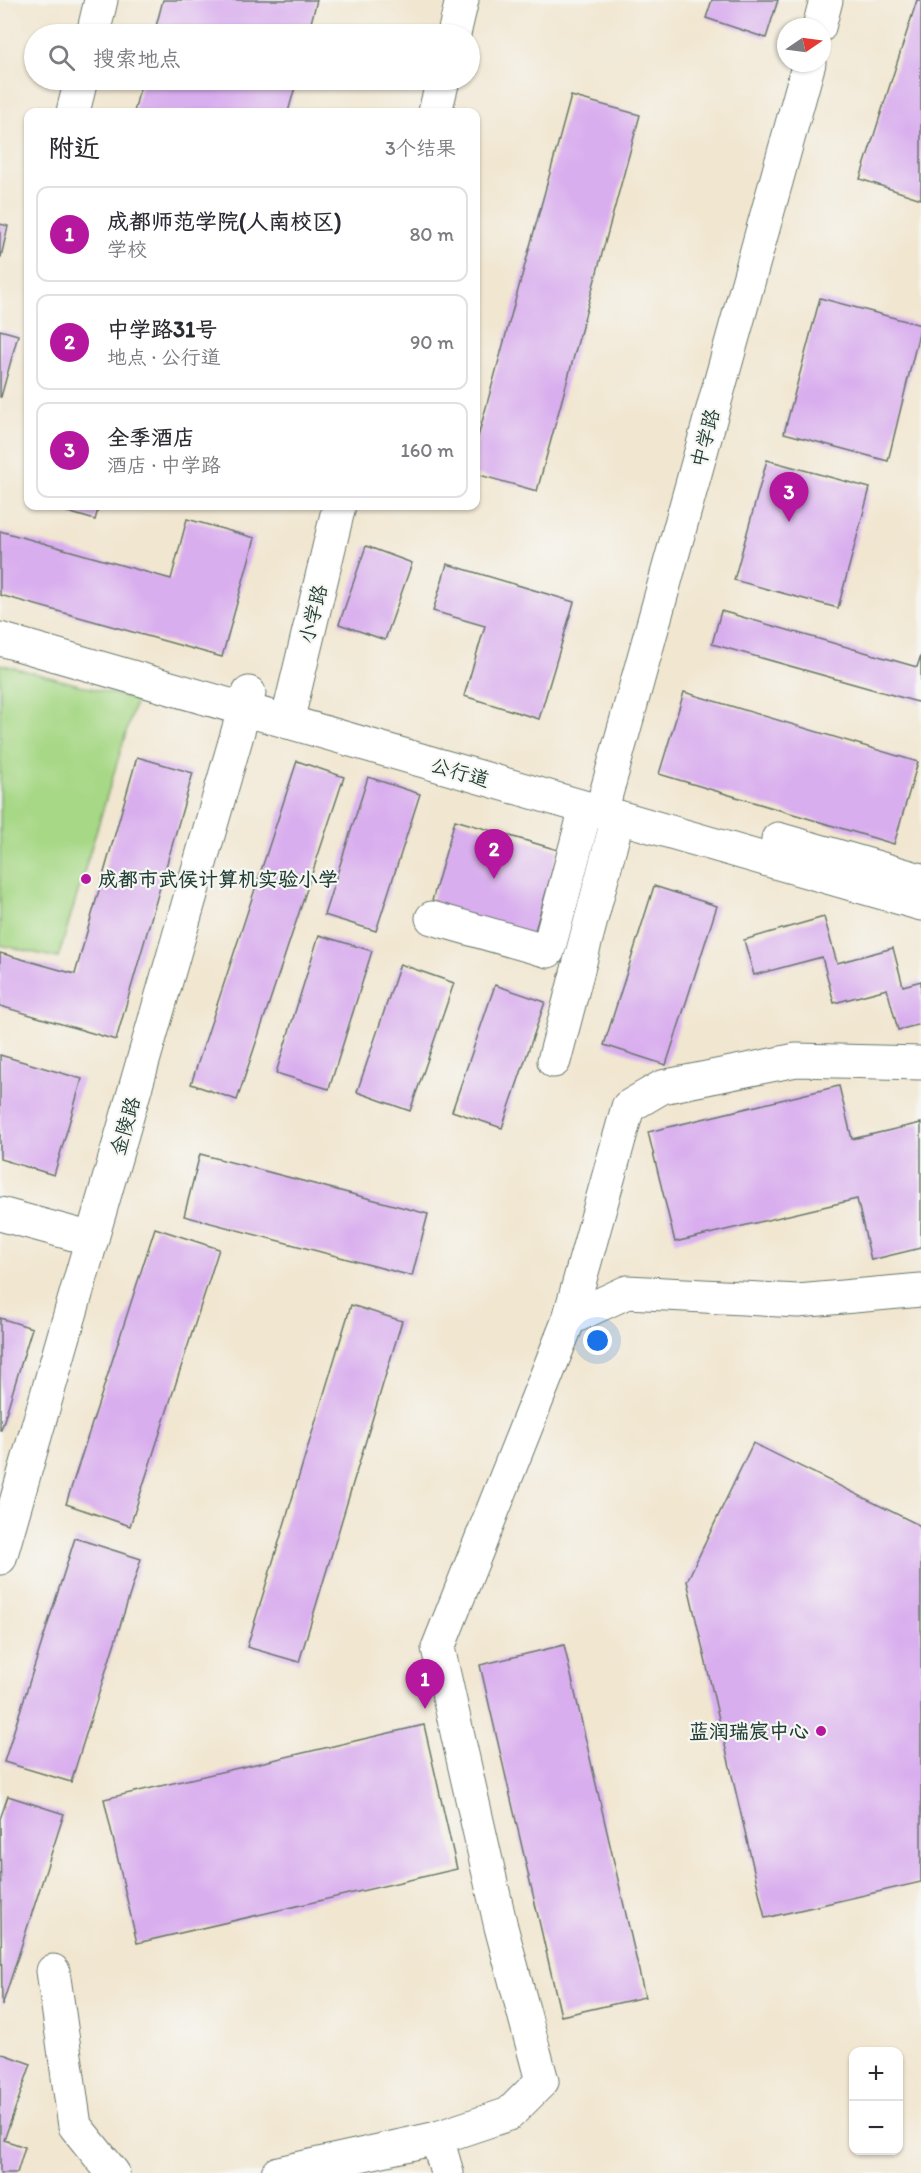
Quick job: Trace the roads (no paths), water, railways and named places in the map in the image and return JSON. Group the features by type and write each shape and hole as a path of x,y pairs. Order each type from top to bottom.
{"street":[{"path":"95,24 101,0"},
{"path":"456,24 462,0"},
{"path":"821,18 826,0"},
{"name":"中学路","path":"603,807 807,72"},
{"path":"74,108 78,90"},
{"path":"436,108 440,90"},
{"name":"小学路","path":"289,714 338,510"},
{"name":"公行道","path":"0,620 247,702"},
{"name":"公行道","path":"0,639 289,714 921,904"},
{"name":"金陵路","path":"0,1558 12,1472 92,1239 247,702"},
{"path":"432,918 548,951 603,807"},
{"path":"554,1061 603,807"},
{"name":"公行道","path":"603,807 921,880"},
{"path":"278,2173 437,2138 509,2114 542,2081 501,1927 438,1648 569,1319 628,1107 662,1087 796,1060 921,1063"},
{"path":"0,1214 92,1239"},
{"path":"569,1319 627,1292 798,1301 921,1290"},
{"path":"53,1971 75,2126 113,2173"},
{"path":"437,2138 447,2173"}],"place":[{"name":"全季酒店","path":"789,522"},
{"name":"成都市武侯计算机实验小学","path":"86,879"},
{"name":"中学路31号","path":"494,879"},
{"name":"成都师范学院(人南校区)","path":"425,1709"},
{"name":"蓝润瑞宸中心","path":"821,1731"}]}
